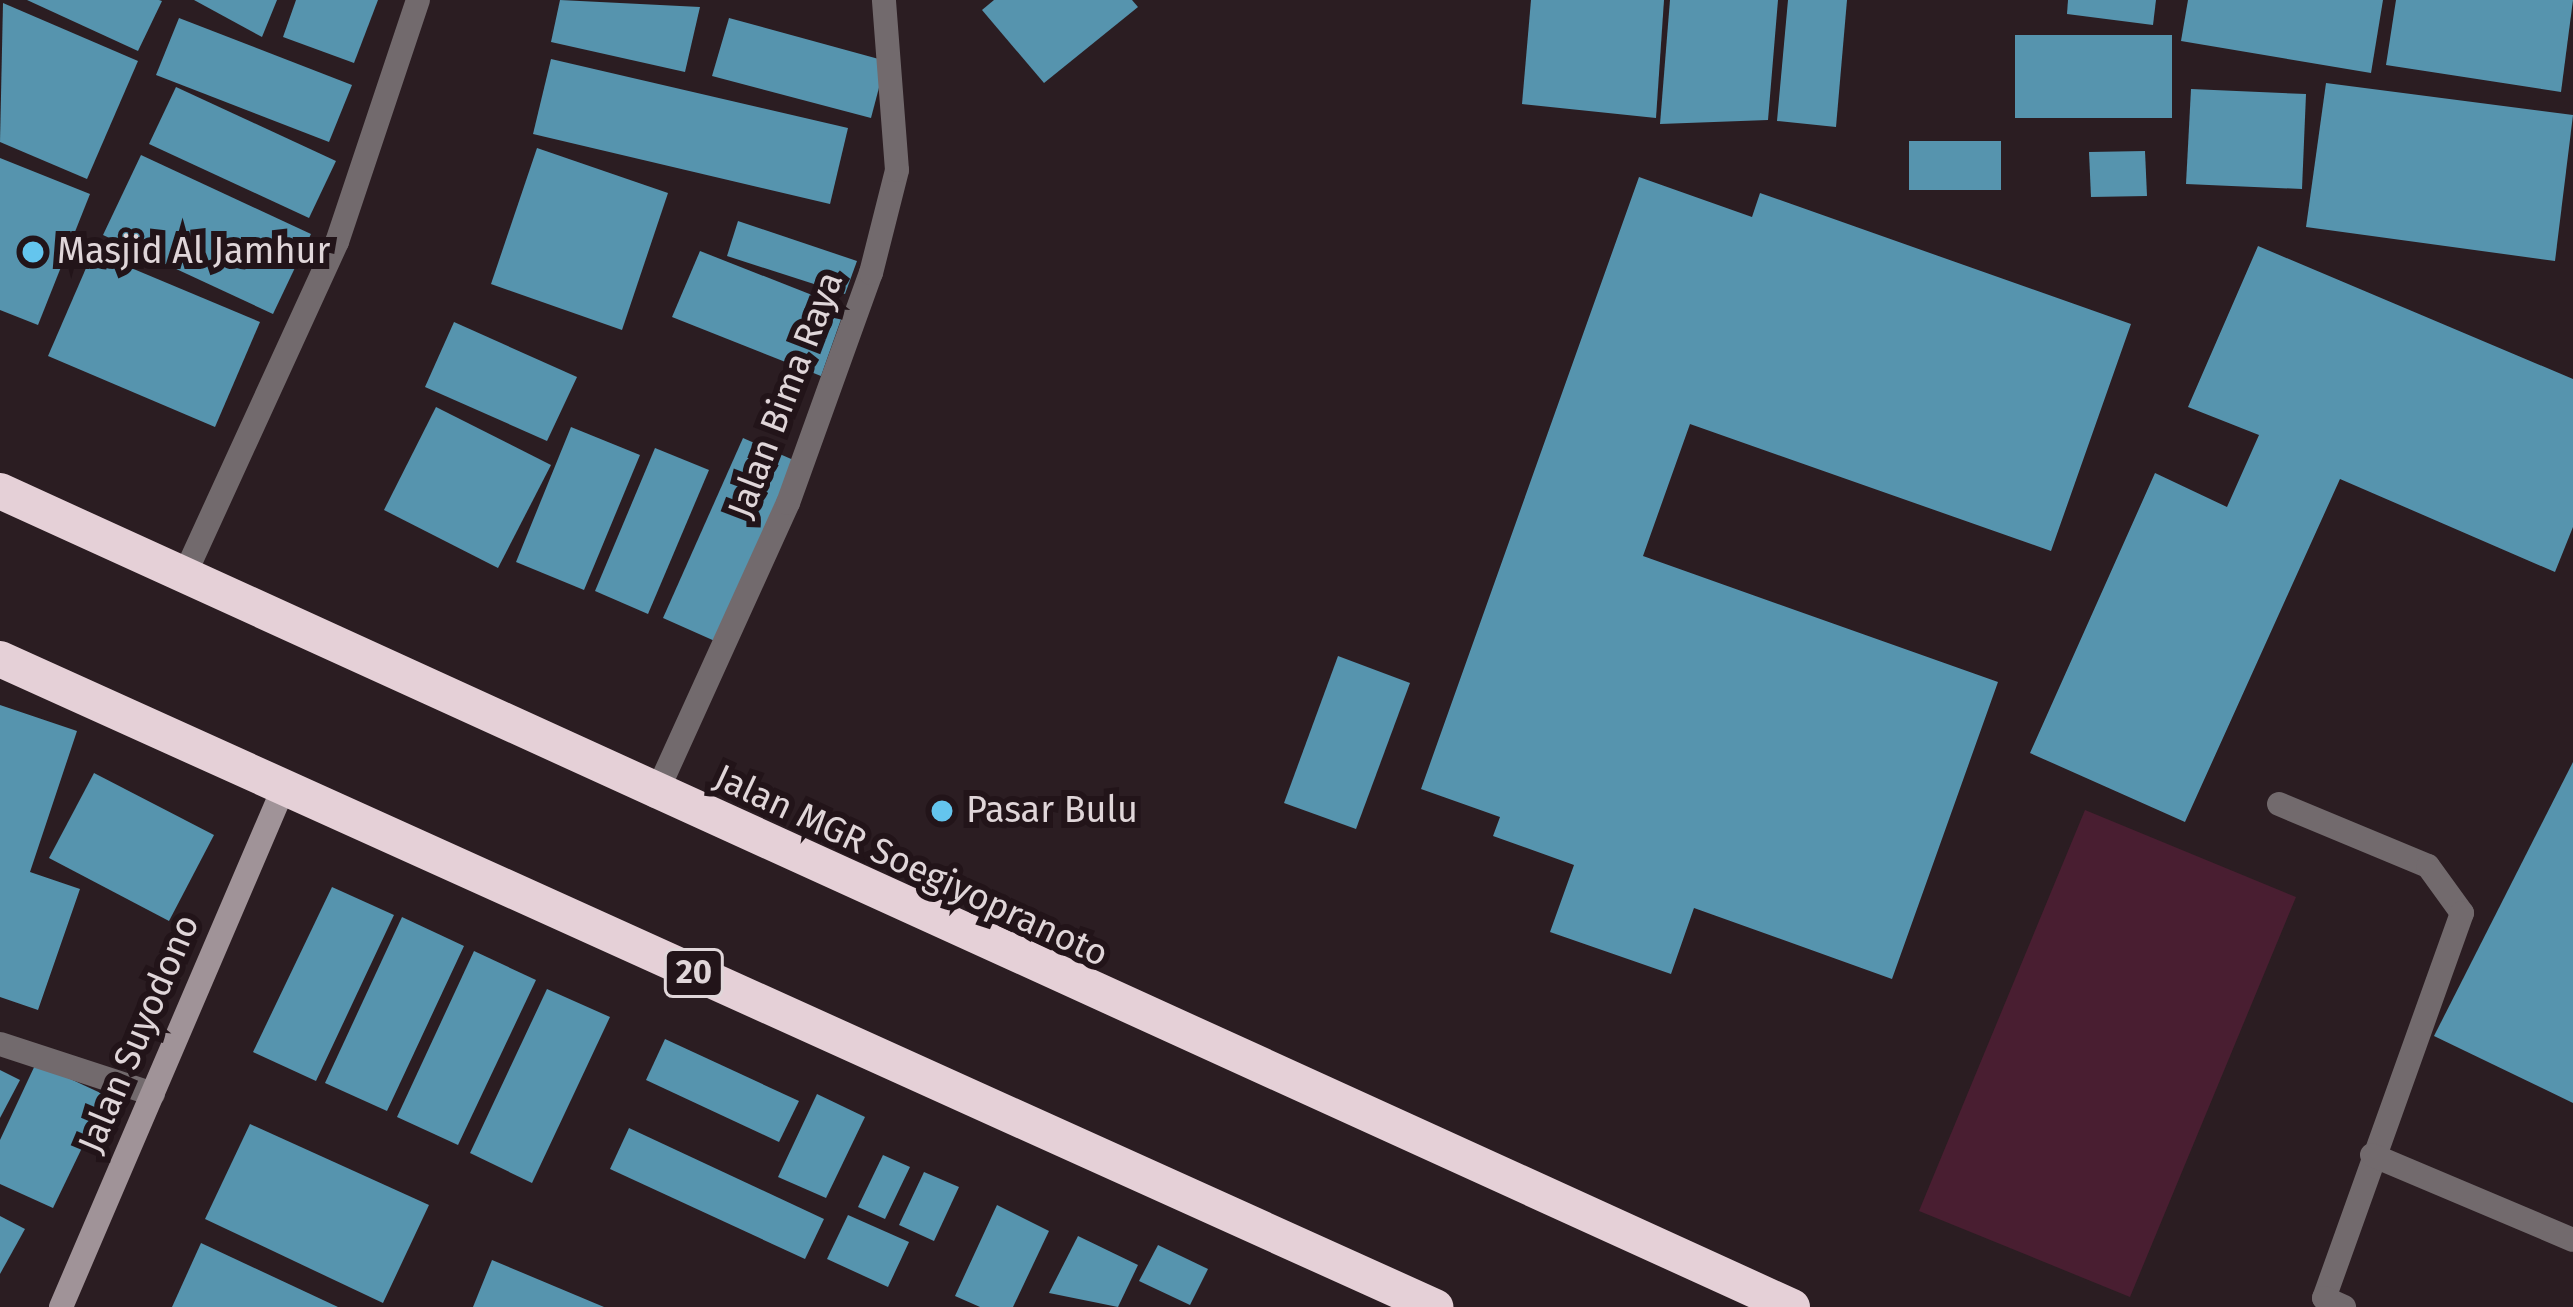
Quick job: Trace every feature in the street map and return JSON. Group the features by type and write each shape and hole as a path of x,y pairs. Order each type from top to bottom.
{"highway":[{"name":"Jalan MGR Soegiyopranoto","path":"0,491 656,796 1792,1307"},
{"name":"20","path":"0,659 1435,1307"}],"street":[{"path":"184,576 338,242 418,0"},
{"name":"Jalan Bima Raya","path":"656,796 788,503 871,273 898,170 884,0"},
{"name":"Jalan Suyodono","path":"61,1307 283,789"},
{"path":"2279,804 2428,866 2462,913 2324,1298 2344,1307"},
{"path":"0,1044 153,1094"},
{"path":"2372,1155 2573,1240"}],"shaded area":[{"path":"2085,810 2296,897 2130,1297 1919,1211"}],"building":[{"path":"27,0 159,0 162,1 138,51"},
{"path":"194,0 277,0 262,37"},
{"path":"296,0 378,0 354,63 283,37"},
{"path":"560,0 700,7 685,72 551,42"},
{"path":"994,0 1132,0 1138,7 1044,83 982,10"},
{"path":"1531,0 1664,0 1656,118 1522,104"},
{"path":"1670,0 1778,0 1768,120 1660,124"},
{"path":"1788,0 1847,0 1836,127 1777,121"},
{"path":"2068,0 2156,0 2153,25 2067,14"},
{"path":"2188,0 2383,0 2371,73 2181,41"},
{"path":"2396,0 2573,0 2561,92 2386,65"},
{"path":"3,3 138,61 87,179 0,142"},
{"path":"179,18 352,85 329,142 156,75"},
{"path":"729,18 886,61 871,118 712,76"},
{"path":"2015,35 2172,35 2172,118 2015,118"},
{"path":"551,59 848,128 830,204 533,134"},
{"path":"2326,83 2573,115 2555,261 2306,227"},
{"path":"176,87 336,161 309,218 149,144"},
{"path":"2191,89 2306,94 2302,189 2186,184"},
{"path":"1909,141 2001,141 2001,190 1909,190"},
{"path":"537,148 668,193 622,330 491,284"},
{"path":"2145,151 2147,196 2091,197 2089,152"},
{"path":"141,155 311,234 273,314 103,235"},
{"name":"Masjid Al Jamhur","path":"0,158 90,194 38,325 0,310"},
{"path":"1639,177 1752,217 1760,193 2131,324 2051,551 1690,424 1643,556 1998,682 1892,979 1694,908 1671,974 1550,932 1574,865 1493,836 1500,817 1421,789"},
{"path":"738,221 857,261 845,294 727,256"},
{"path":"2258,246 2573,379 2573,527 2555,572 2340,479 2185,822 2030,753 2155,473 2227,507 2259,435 2188,407"},
{"path":"700,251 845,308 821,376 672,317"},
{"path":"93,252 260,322 215,427 48,356"},
{"path":"454,322 577,377 547,441 425,387"},
{"path":"436,407 551,465 498,568 384,510"},
{"path":"571,427 640,455 584,590 516,562"},
{"path":"743,438 798,462 717,642 663,618"},
{"path":"655,448 709,470 648,614 595,591"},
{"path":"1338,656 1410,683 1356,829 1284,803"},
{"path":"0,705 77,731 30,872 80,889 38,1010 0,997"},
{"path":"2573,762 2573,1103 2434,1036"},
{"path":"94,773 214,835 169,921 49,858"},
{"path":"332,887 394,915 316,1081 253,1052"},
{"path":"402,917 464,946 387,1111 325,1083"},
{"path":"474,951 536,980 458,1145 397,1117"},
{"path":"547,989 610,1017 532,1183 470,1153"},
{"path":"665,1039 799,1101 779,1142 646,1080"},
{"path":"36,1063 107,1096 53,1208 0,1184 0,1140"},
{"path":"0,1070 20,1080 0,1118"},
{"path":"817,1094 865,1117 826,1198 778,1177"},
{"path":"250,1124 429,1205 383,1303 205,1219"},
{"path":"629,1128 824,1219 805,1259 610,1169"},
{"path":"883,1155 910,1167 885,1219 858,1207"},
{"path":"924,1172 959,1187 934,1241 899,1225"},
{"path":"997,1205 1049,1231 1013,1307 980,1307 955,1296"},
{"path":"848,1215 909,1242 888,1287 827,1259"},
{"path":"0,1216 25,1229 0,1274"},
{"path":"1078,1236 1138,1265 1118,1307 1049,1293"},
{"path":"201,1243 338,1307 172,1307"},
{"path":"1158,1245 1208,1269 1190,1305 1139,1281"},
{"path":"492,1260 604,1307 473,1307"}],"place":[{"name":"Masjid Al Jamhur","path":"33,252"},
{"name":"Pasar Bulu","path":"942,811"}]}
